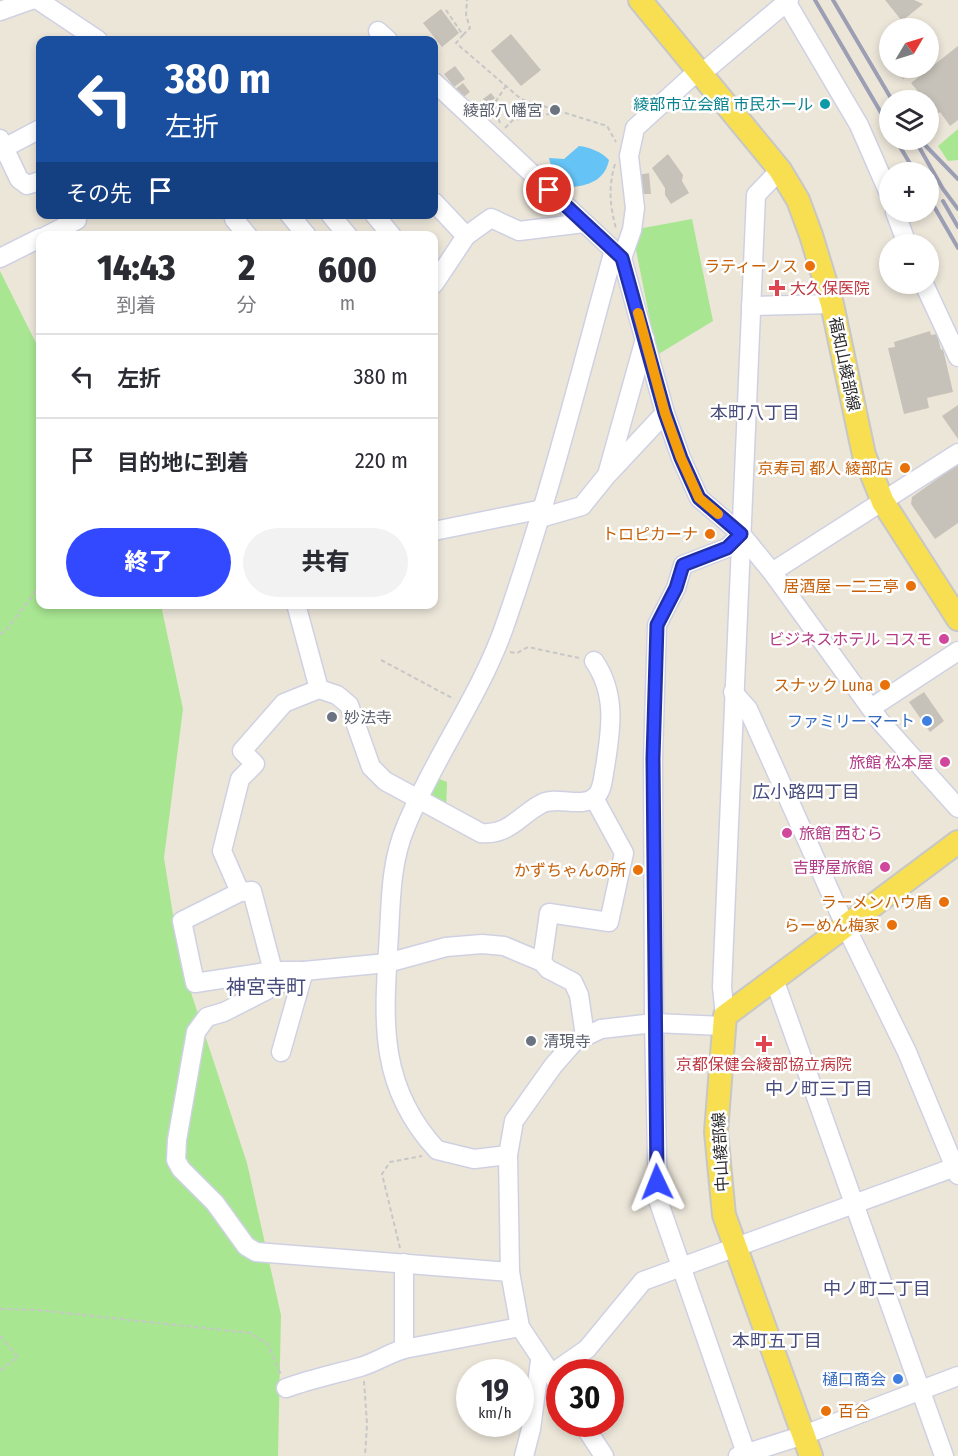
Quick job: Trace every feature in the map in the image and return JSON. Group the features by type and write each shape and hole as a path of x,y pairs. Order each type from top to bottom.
{"main road":[{"name":"福知山綾部線","path":"640,0 780,170 798,200 832,304 864,455 883,502 958,619"},
{"path":"724,1021 774,979 958,842"},
{"name":"中山綾部線","path":"724,1021 716,1132 724,1215 812,1456"}],"street":[{"path":"0,11 32,0"},
{"path":"38,0 92,36"},
{"path":"508,1155 474,1159 437,1150 406,1109 392,1070 385,1040 393,868 405,827 467,706 506,622 542,513 618,254 632,230 635,208 629,156 625,147 642,120 690,78 701,74 788,1 859,125 879,171"},
{"path":"438,86 618,254 645,338 665,413 681,458 699,498 741,534 772,572 871,708 939,790 958,808"},
{"path":"36,131 2,144 20,179 27,185 36,182"},
{"path":"546,1368 520,1327 510,1272 508,1155 514,1121 553,1066 574,1042 585,1036 601,1029 654,1023 724,1021 723,976 733,692 756,195 780,170"},
{"path":"438,206 466,236"},
{"path":"438,278 466,236 491,218 519,231 584,223"},
{"path":"234,219 244,231"},
{"path":"293,219 303,231"},
{"path":"334,219 344,231"},
{"path":"378,219 388,231"},
{"path":"58,231 76,223"},
{"path":"0,258 36,240"},
{"path":"929,294 958,357"},
{"path":"751,306 832,304"},
{"path":"607,475 645,338"},
{"path":"438,530 582,506 607,475 665,413"},
{"path":"772,572 958,453"},
{"path":"741,534 727,548 683,565 676,588 657,625 653,758 657,1200 672,1238 679,1266 743,1455 804,1435 958,1376"},
{"path":"297,609 319,689"},
{"path":"871,708 958,651"},
{"path":"240,892 222,851 240,779 255,764 242,751 284,703 319,689 337,695 350,705 371,767 385,781 481,833 493,834 512,826 540,804 550,800 584,801 594,798 601,789 612,728 610,700 602,672 594,661"},
{"path":"572,1359 587,1349 643,1281 679,1266 735,1249 957,1170 907,1052 845,925 748,709 733,692"},
{"path":"542,962 549,913 609,922 624,853 594,798"},
{"path":"273,971 252,891 240,892 182,921 195,984 273,971 304,971 387,963 446,946 482,944 504,946 542,962 548,969 573,982 579,995 585,1036"},
{"path":"281,1052 304,971"},
{"path":"304,971 225,1012 207,1017 196,1032 177,1140 176,1160 181,1169 215,1203 246,1246 256,1252 510,1272"},
{"path":"774,979 944,1456"},
{"path":"404,1263 404,1349"},
{"path":"286,1388 327,1373 363,1366 382,1356 404,1349 520,1327"},
{"path":"524,1456 546,1387"},
{"path":"591,1437 603,1456"}],"path":[{"path":"467,0 466,15 470,28 456,43 521,99 607,126 625,147 609,185 609,202 616,231"},
{"path":"446,10 463,35"},
{"path":"507,86 494,104 502,130 513,120 564,111"},
{"path":"0,634 6,630 36,591"},
{"path":"495,648 517,653 528,647 594,661"},
{"path":"381,660 467,706"},
{"path":"404,1263 382,1174 390,1162 421,1157 433,1147"},
{"path":"0,1309 38,1310 250,1333 268,1344 286,1388"},
{"path":"0,1336 18,1357 0,1371"},
{"path":"363,1366 368,1424 365,1456"}],"green space":[{"path":"958,129 958,160 948,161 939,145"},
{"path":"692,219 713,321 657,355 632,230"},
{"path":"0,271 36,343 36,609 162,609 183,709 164,858 180,959 247,1163 281,1315 278,1456 0,1456"},
{"path":"430,775 447,782 446,814 418,799"}],"water":[{"path":"579,146 595,150 609,160 604,172 596,180 586,185 573,187 555,171 549,158 564,159"}],"building":[{"path":"885,0 914,0 923,4 906,18 900,18"},
{"path":"441,9 459,33 442,47 438,42 438,36 433,36 423,23"},
{"path":"511,34 541,70 521,86 491,51"},
{"path":"958,46 958,120 950,126 939,113 939,90 917,90 911,83 917,78 939,78 939,61"},
{"path":"455,66 465,79 454,87 444,74"},
{"path":"463,83 470,92 461,99 454,90"},
{"path":"491,93 495,98 487,104 483,99"},
{"path":"668,154 683,175 682,181 689,193 671,204 665,195 665,188 652,168"},
{"path":"649,173 651,194 639,194 638,175"},
{"path":"930,331 931,335 937,334 941,350 943,349 953,392 927,398 929,408 904,414 888,348 895,347 894,342"},
{"path":"958,405 958,439 942,416"},
{"path":"958,464 958,523 935,539 911,504 912,497"},
{"path":"924,692 944,721 930,732 909,702"}],"railway":[{"path":"815,0 879,109"},
{"path":"833,0 886,90"},
{"path":"902,150 909,162"},
{"path":"921,150 943,189 958,209"},
{"path":"930,150 958,179"},
{"path":"943,201 958,227"},
{"path":"939,215 958,248"}],"slow traffic":[{"path":"638,313 665,413 681,458 699,498 718,514"}],"place":[{"name":"綾部市立会館 市民ホール","path":"825,104"},
{"name":"綾部八幡宮","path":"555,110"},
{"name":"ラティーノス","path":"810,266"},
{"name":"大久保医院","path":"777,288"},
{"name":"京寿司 都人 綾部店","path":"905,468"},
{"name":"トロピカーナ","path":"710,534"},
{"name":"居酒屋 一二三亭","path":"911,586"},
{"name":"ビジネスホテル コスモ","path":"944,639"},
{"name":"スナック Luna","path":"885,685"},
{"name":"妙法寺","path":"332,717"},
{"name":"ファミリーマート","path":"927,721"},
{"name":"旅館 松本屋","path":"945,762"},
{"name":"旅館 西むら","path":"787,833"},
{"name":"吉野屋旅館","path":"885,867"},
{"name":"かずちゃんの所","path":"638,870"},
{"name":"ラーメンハウ盾","path":"944,902"},
{"name":"らーめん梅家","path":"892,925"},
{"name":"清現寺","path":"531,1041"},
{"name":"京都保健会綾部協立病院","path":"764,1044"},
{"name":"樋口商会","path":"898,1379"},
{"name":"百合","path":"826,1411"}],"district":[{"name":"本町八丁目","path":"755,413"},
{"name":"広小路四丁目","path":"806,792"},
{"name":"神宮寺町","path":"266,987"},
{"name":"中ノ町三丁目","path":"819,1089"},
{"name":"中ノ町二丁目","path":"877,1289"},
{"name":"本町五丁目","path":"777,1341"}],"route":[{"path":"549,190 622,258 665,413 681,458 699,498 741,534 727,548 683,565 676,588 657,625 653,758 657,1182"}]}
